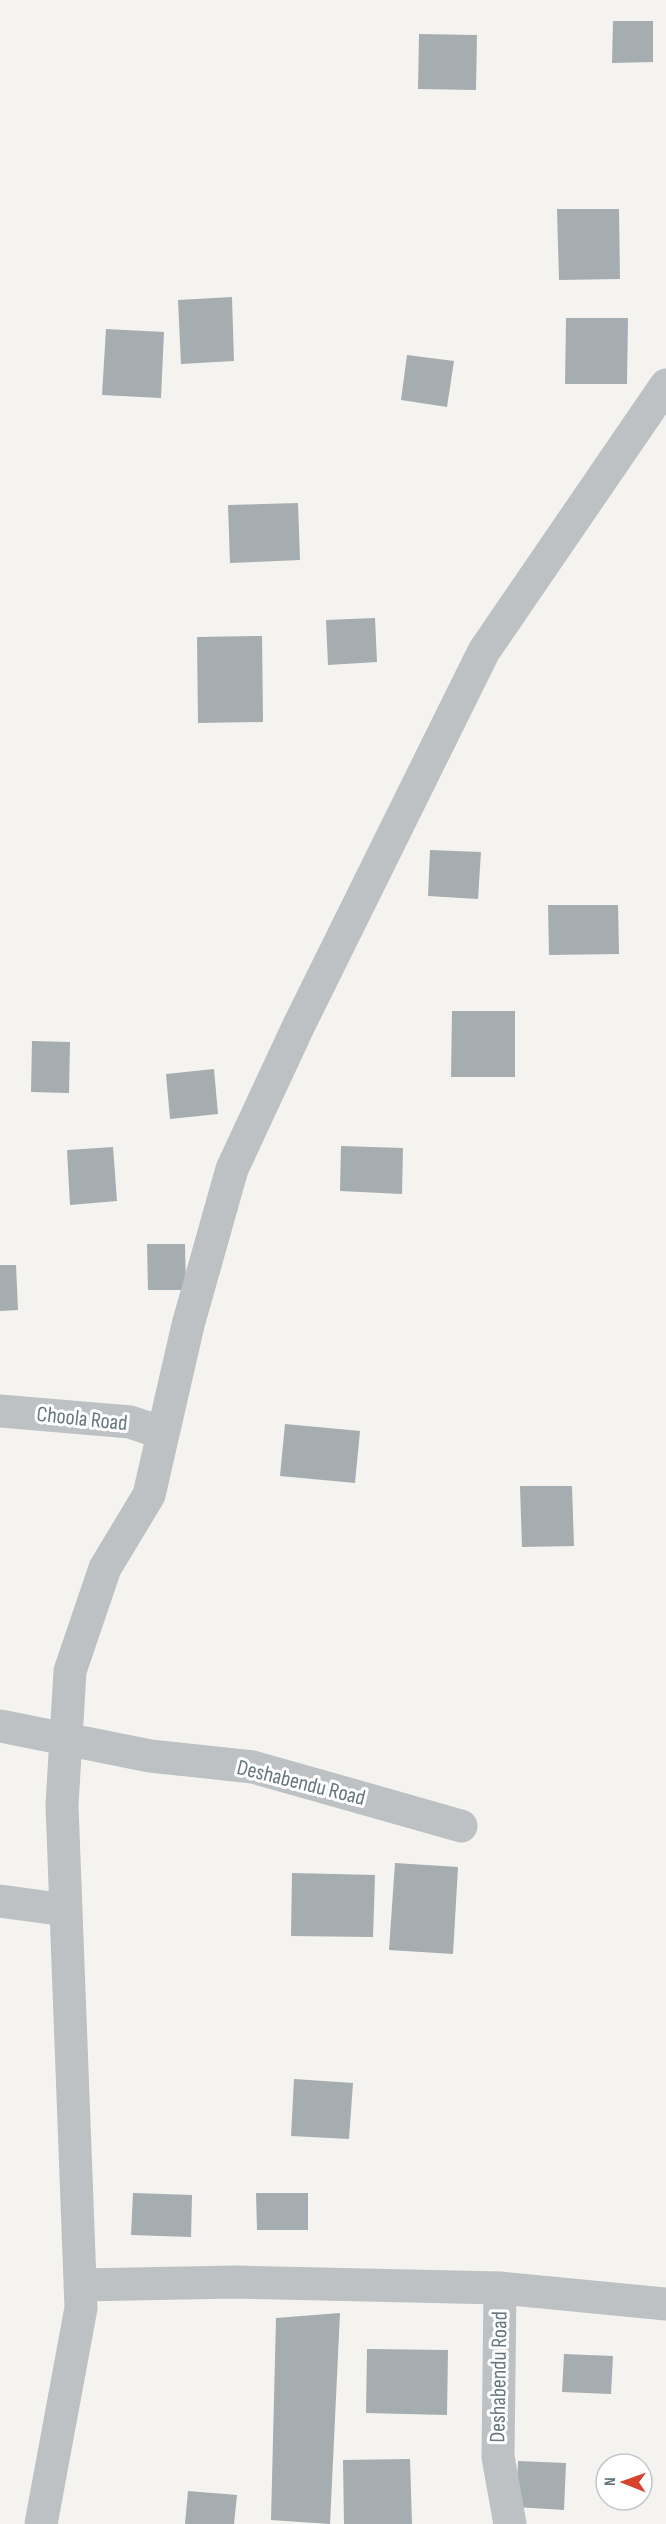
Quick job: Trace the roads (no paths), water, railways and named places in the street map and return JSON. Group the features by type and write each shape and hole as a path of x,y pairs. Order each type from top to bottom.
{"street":[{"path":"41,2524 81,2308 62,1805 68,1740 70,1671 105,1568 149,1495 188,1325 232,1168 299,1025 484,651 666,385"},
{"name":"Choola Road","path":"0,1411 130,1422 163,1433"},
{"path":"0,1726 68,1740"},
{"name":"Deshabendu Road","path":"68,1740 150,1756 253,1767 461,1826"},
{"path":"0,1901 66,1910"},
{"path":"80,2285 236,2282 500,2288"},
{"name":"Deshabendu Road","path":"510,2524 498,2457 500,2288 666,2304"}]}
